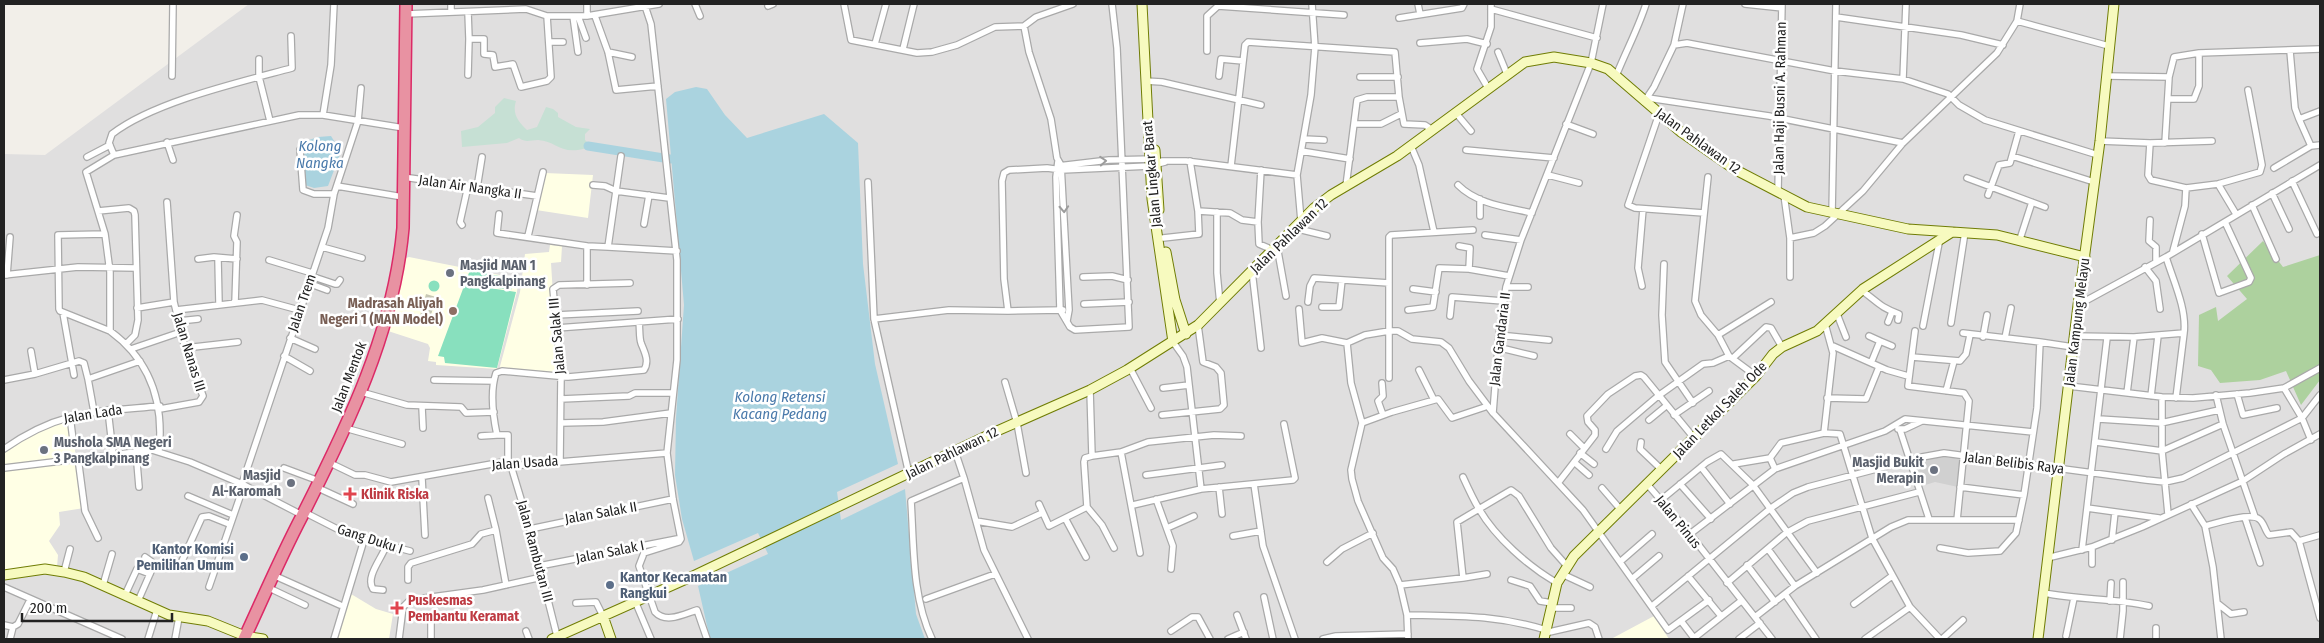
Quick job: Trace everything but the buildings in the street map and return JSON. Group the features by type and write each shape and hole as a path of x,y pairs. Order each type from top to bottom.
{"highway":[{"name":"Jalan Mentok","path":"244,638 361,392 376,350 397,275 401,254 403,197 406,9"}],"main road":[{"name":"Jalan Lingkar Barat","path":"1142,4 1147,81 1163,238 1175,300 1186,334"},
{"name":"Jalan Lingkar Barat","path":"1146,4 1147,81"},
{"name":"Jalan Kampung Melayu","path":"2038,639 2078,305 2100,141 2114,4"},
{"name":"Jalan Pahlawan 12","path":"561,637 634,601 758,546 1090,390 1130,368 1198,325 1314,208 1346,186 1384,165 1525,62 1545,57 1591,62 1603,66 1646,100 1659,114 1734,169 1808,207 1908,229 1965,232 2020,239 2085,256"},
{"name":"Jalan Lingkar Barat","path":"1155,162 1157,239 1173,342"},
{"name":"Jalan Letkol Saleh Ode","path":"1545,634 1557,583 1564,570 1598,532 1756,376 1782,347 1809,336 1837,314 1861,290 1952,232"},
{"path":"4,575 45,569 64,572 103,585 179,618 208,621 244,638 263,639"},
{"path":"603,616 611,639"}],"street":[{"path":"172,76 174,4"},
{"path":"323,115 331,65 334,4"},
{"path":"451,4 452,12"},
{"path":"587,4 587,16"},
{"path":"406,9 468,12 526,6 547,16 595,16 659,4"},
{"path":"695,4 700,16"},
{"path":"844,4 850,39 917,53 932,52 957,45 995,27 1024,26 1036,17 1073,4"},
{"path":"875,44 886,4"},
{"path":"903,50 914,4"},
{"path":"1057,167 1060,310 1075,330 1129,327 1128,280 1120,163 1117,48 1112,4"},
{"path":"1312,4 1315,48 1311,95 1297,175 1298,224 1327,236"},
{"path":"1418,4 1420,14"},
{"path":"1399,18 1462,8 1464,4"},
{"name":"Jalan Gandaria II","path":"1493,413 1499,335 1506,287 1521,240 1591,62 1603,4"},
{"path":"1616,76 1626,50 1636,32 1646,4"},
{"path":"1683,4 1674,45 1646,100 1781,118 1903,144"},
{"path":"1746,4 1782,6"},
{"path":"1834,214 1836,4"},
{"path":"1903,79 1906,4"},
{"path":"1790,238 1814,233 1871,183 1903,144 2003,45 2017,21 2020,4"},
{"path":"645,6 651,24 676,251 678,320 668,453 673,499 681,539 680,542 650,550 641,556 639,566 655,612 662,618 699,612 706,639"},
{"path":"1207,51 1207,16 1218,6 1344,15"},
{"path":"1488,88 1477,69 1487,44 1491,27 1491,6 1596,38"},
{"name":"Jalan Haji Busni A. Rahman","path":"1782,6 1781,193 1790,238 1790,277"},
{"path":"468,12 468,75"},
{"path":"469,39 484,39 484,54 493,55 496,68 513,64 521,87 550,79 550,42 547,16"},
{"path":"575,16 586,38"},
{"path":"575,16 578,52"},
{"path":"595,16 608,52 616,90 658,86"},
{"path":"1836,17 1967,36 2003,45"},
{"path":"2017,21 2109,46"},
{"path":"1024,26 1029,52 1051,119 1069,310 1067,321"},
{"path":"114,155 110,145 112,134 145,115 292,67 290,36"},
{"path":"1420,43 1466,39 1487,44"},
{"path":"550,42 563,42"},
{"path":"1231,166 1245,45 1248,42 1395,52 1401,114 1406,125 1425,125 1431,129"},
{"path":"1674,45 1692,43 1835,71 1903,79 1951,96 1959,105 1979,117 2098,156"},
{"path":"2165,143 2169,77 2174,57 2199,53 2320,49"},
{"path":"2290,51 2295,108 2311,146"},
{"path":"608,52 632,57"},
{"path":"1498,52 1508,74"},
{"path":"2169,99 2194,99 2199,86 2199,53"},
{"path":"259,59 259,77 270,121"},
{"path":"1219,76 1221,59 1243,61"},
{"path":"2106,76 2169,77"},
{"path":"1360,77 1398,77"},
{"path":"1147,81 1261,105"},
{"name":"Jalan Trem","path":"210,587 308,283 322,247 336,186 358,121 361,88"},
{"path":"2150,143 2149,178 2186,188 2218,184 2262,169 2248,90"},
{"path":"1346,186 1358,99 1399,97"},
{"path":"2299,119 2320,111"},
{"path":"1455,112 1471,131"},
{"path":"1355,124 1381,124 1401,114"},
{"path":"1659,114 1628,202 1630,207 1704,213"},
{"path":"110,331 109,266 106,234 85,174 114,155 167,142 299,115 323,115 404,128"},
{"path":"1566,124 1593,134"},
{"path":"1988,195 1999,166 2009,164 2019,130"},
{"path":"1304,139 1324,140"},
{"path":"2100,141 2150,143 2212,141"},
{"path":"167,142 173,160"},
{"path":"87,157 110,145"},
{"path":"2274,168 2311,146 2320,145"},
{"path":"1411,146 1419,165 1434,232"},
{"path":"300,150 303,190 315,194 334,194"},
{"path":"1466,150 1554,158"},
{"path":"1301,152 1350,159"},
{"path":"608,247 620,156"},
{"path":"2012,156 2094,182"},
{"path":"477,188 482,157"},
{"path":"1008,311 1002,212 1004,173 1009,170 1190,161 1297,175"},
{"path":"1163,238 1198,234 1198,211 1190,161"},
{"path":"2078,305 2166,257 2173,251 2320,166"},
{"path":"1261,170 1258,244 1275,248 1286,296"},
{"path":"528,236 542,172"},
{"path":"1548,175 1579,184"},
{"name":"Jalan Air Nangka II","path":"403,177 537,196"},
{"path":"1708,177 1694,295 1702,317 1718,335 1731,357 1756,376"},
{"path":"1967,178 2045,207"},
{"path":"2292,181 2317,234"},
{"path":"868,182 874,318 909,474"},
{"path":"2218,184 2236,214"},
{"path":"592,185 604,186 616,191 670,198"},
{"path":"1458,185 1471,196 1480,200 1532,213"},
{"path":"336,186 403,197"},
{"path":"462,225 460,222 468,186"},
{"path":"2173,251 2184,206 2186,188"},
{"path":"2272,193 2289,229"},
{"path":"644,224 648,195"},
{"path":"1480,200 1480,216"},
{"name":"Jalan Nanas III","path":"160,407 196,402 203,398 185,348 174,302 167,202"},
{"path":"2020,239 2032,202"},
{"path":"2252,205 2276,259"},
{"path":"98,211 129,208 134,211 137,328 129,346"},
{"path":"1642,286 1638,268 1643,209"},
{"path":"1198,211 1233,214 1242,220 1258,222"},
{"path":"1217,212 1217,274 1220,304"},
{"path":"235,303 237,242 234,236 237,214"},
{"path":"499,214 497,233 587,246 676,251"},
{"path":"2150,220 2149,241 2156,247 2156,262"},
{"path":"2202,234 2219,292 2249,282 2251,278 2225,222"},
{"path":"1389,378 1390,236 1473,230"},
{"path":"1950,323 1965,232"},
{"path":"4,468 113,454 159,452 162,426 160,407 151,380 140,360 129,346 110,331 59,310 56,239 59,234 106,234"},
{"path":"1485,235 1521,240"},
{"path":"10,237 5,275 109,266 136,268"},
{"path":"1924,326 1940,238"},
{"path":"587,246 587,285"},
{"path":"1459,246 1470,248 1469,269"},
{"path":"322,247 362,258"},
{"path":"198,259 214,257 218,259 237,259"},
{"path":"2166,257 2176,287 2184,323 2176,398"},
{"path":"218,259 219,304"},
{"path":"269,260 335,284 340,280"},
{"path":"1664,264 1662,315 1665,358 1668,368 1692,403"},
{"path":"1408,310 1431,308 1436,292 1439,268 1469,269 1509,276"},
{"path":"2145,268 2156,281 2160,309"},
{"path":"1252,271 1261,348"},
{"path":"1083,277 1112,276 1128,280"},
{"path":"1308,302 1310,286 1314,278 1389,284"},
{"path":"1322,307 1339,307 1342,280"},
{"path":"308,283 327,290"},
{"name":"Jalan Salak III","path":"560,461 561,376 554,287 630,283"},
{"path":"1506,287 1528,287"},
{"path":"1413,289 1436,292"},
{"path":"1861,290 1871,297 1877,305 1899,314 1898,320"},
{"path":"1450,316 1452,297 1503,301"},
{"path":"176,310 266,300 300,310"},
{"path":"137,308 174,302"},
{"path":"1084,304 1129,302"},
{"path":"1718,335 1770,302"},
{"path":"2005,338 2011,308"},
{"path":"1299,309 1302,343 1322,338 1347,343 1365,335 1398,331 1409,338 1433,340 1445,344 1493,413 1583,510 1621,560 1668,630 1709,600"},
{"path":"874,318 949,310 1069,310"},
{"path":"556,315 638,311"},
{"path":"1888,322 1892,312"},
{"path":"63,313 74,375"},
{"path":"1837,314 1846,337"},
{"path":"1983,337 1987,315"},
{"path":"178,321 198,319"},
{"path":"557,328 678,320"},
{"path":"481,436 497,435 494,412 494,381 496,373 500,371 561,376 598,375 645,369 646,352 640,340 639,322"},
{"path":"1824,433 1833,346 1825,324"},
{"path":"1162,415 1220,409 1224,403 1221,373 1216,367 1203,362 1198,325"},
{"path":"1606,449 1618,431 1658,396 1679,383 1703,364 1731,357 1769,326 1782,347"},
{"path":"1915,331 1908,386 1964,393 1968,396 1967,425 1957,520"},
{"path":"129,346 181,332"},
{"path":"1963,334 2073,347"},
{"path":"2075,336 2134,338 2184,334"},
{"path":"1499,335 1549,340"},
{"path":"1912,357 1954,361 1964,358 1970,335"},
{"path":"1869,336 1892,346"},
{"path":"2151,396 2158,336"},
{"path":"290,338 315,349"},
{"path":"2082,550 2099,419 2100,390 2107,338"},
{"path":"2126,393 2134,338"},
{"path":"1871,363 1880,341"},
{"path":"185,348 238,342"},
{"path":"1173,342 1185,360 1201,489"},
{"path":"1940,548 1977,554 2000,551 2016,534 2029,466 2037,408 2040,342"},
{"path":"1323,639 1336,636 1408,636 1407,615 1400,585 1393,569 1382,558 1352,479 1351,470 1362,424 1351,383 1347,343"},
{"path":"1833,346 1871,363 1908,376"},
{"path":"1498,347 1534,356"},
{"path":"31,352 35,374"},
{"path":"284,356 310,370"},
{"path":"88,379 140,360"},
{"path":"1946,391 1954,361"},
{"path":"4,380 35,374 71,362 83,362 94,412"},
{"path":"1827,398 1866,399 1879,366"},
{"path":"1130,368 1151,408"},
{"path":"2068,386 2176,398 2237,394 2284,388 2320,368"},
{"path":"1419,370 1434,400"},
{"path":"1558,483 1596,432 1588,422 1588,416 1608,394 1641,375 1694,438"},
{"path":"434,380 494,381"},
{"path":"1005,382 1017,423 1026,473"},
{"path":"1382,383 1383,396 1378,401 1383,415"},
{"path":"1162,388 1189,385"},
{"path":"2284,388 2302,418 2311,440"},
{"path":"1090,390 1092,456"},
{"path":"1674,416 1708,391"},
{"path":"361,392 387,400 422,407 461,406 466,413 494,412"},
{"path":"561,399 629,396 635,393 673,393"},
{"path":"2237,394 2243,415 2277,408"},
{"path":"2216,395 2222,424 2256,518"},
{"name":"Jalan Belibis Raya","path":"1652,606 1771,508 1793,493 1852,475 1944,453 2029,466 2059,468 2165,482 2177,481 2302,418 2320,395"},
{"path":"2162,397 2162,451 2168,514"},
{"path":"1362,424 1383,415 1438,399 1452,418 1488,406"},
{"path":"1649,420 1666,406"},
{"name":"Jalan Lada","path":"4,449 49,423 70,416 108,410 160,407"},
{"path":"422,407 423,428"},
{"path":"108,410 113,454"},
{"path":"2099,419 2161,423 2219,410"},
{"path":"561,424 602,422 671,413"},
{"path":"70,416 73,440"},
{"path":"1690,534 1775,469 1845,446 1892,427 1905,419 2033,432"},
{"path":"1892,427 1900,430 1924,420"},
{"path":"1133,505 1156,498 1201,489 1291,481 1295,478 1284,424"},
{"path":"2096,442 2162,451 2222,424"},
{"path":"345,428 402,444"},
{"path":"1900,430 1919,492 1930,519"},
{"path":"1734,464 1770,458 1778,445 1785,440 1839,432 1845,446 1872,538 1910,607 1941,639 1963,620"},
{"path":"1570,434 1594,464"},
{"path":"2047,558 2082,550 2112,540 2244,481 2284,454 2320,434"},
{"name":"Jalan Rambutan III","path":"497,435 508,436 509,464 561,637"},
{"path":"1114,548 1102,525 1087,507 1085,458 1121,452 1148,442 1194,437 1241,436"},
{"path":"1641,442 1640,449 1661,469"},
{"path":"136,452 139,487"},
{"name":"Gang Duku I","path":"159,452 243,484 349,535 410,551"},
{"path":"955,452 984,550 1028,639"},
{"path":"1121,452 1133,505 1140,553"},
{"name":"Jalan Usada","path":"328,462 355,475 365,475 385,482 398,482 509,464 668,453"},
{"path":"1661,500 1718,454 1734,464 1754,485 1786,533 1817,573"},
{"path":"78,458 84,511 98,538"},
{"path":"1770,458 1775,469"},
{"path":"1574,462 1589,474"},
{"path":"1146,475 1222,465"},
{"path":"1701,467 1730,504"},
{"path":"284,468 354,504"},
{"path":"1463,477 1479,510 1499,536 1540,573 1557,583"},
{"path":"422,478 425,535"},
{"path":"932,639 922,619 918,601 911,501 964,478"},
{"path":"1254,484 1268,563 1295,639"},
{"name":"Jalan Pinus","path":"1647,484 1690,534 1772,639"},
{"path":"1680,484 1711,519"},
{"path":"1219,487 1222,514"},
{"path":"1960,487 2024,495"},
{"path":"1602,488 1621,510"},
{"path":"1463,578 1457,522 1513,490 1564,570 1590,587"},
{"path":"1727,583 1786,533 1813,519 1919,492"},
{"path":"188,496 233,515"},
{"path":"488,498 506,585"},
{"path":"1156,498 1173,546 1171,569"},
{"name":"Jalan Salak II","path":"530,529 563,520 673,499"},
{"path":"1039,504 1049,526 1087,507"},
{"path":"2191,504 2205,526 2213,567 2221,639"},
{"path":"2087,508 2159,518"},
{"path":"2112,540 2115,512"},
{"path":"976,521 1012,527 1042,513"},
{"path":"182,561 202,517 209,516 229,524"},
{"path":"1167,528 1194,516"},
{"path":"1065,518 1086,557"},
{"path":"2205,526 2246,518 2256,518 2261,520 2270,535 2291,532 2299,541 2320,618"},
{"path":"2246,518 2260,563"},
{"path":"1755,617 1795,586 1872,538 1908,520 2019,520"},
{"path":"408,580 408,567 411,563 472,544 481,534 496,530"},
{"path":"1233,536 1261,531"},
{"path":"1327,562 1342,548 1373,533"},
{"path":"1621,560 1652,534"},
{"path":"2299,541 2320,535"},
{"name":"Jalan Salak I","path":"539,566 681,539"},
{"path":"334,639 364,540"},
{"path":"383,590 373,589 370,583 374,568 381,559 386,546"},
{"path":"2092,547 2092,564"},
{"path":"64,572 70,548"},
{"path":"1768,549 1795,586"},
{"path":"103,585 112,554"},
{"path":"1633,578 1659,556"},
{"path":"138,601 150,574 152,563 145,557"},
{"path":"1747,565 1775,602"},
{"path":"125,595 137,569 150,574"},
{"path":"926,599 995,574"},
{"path":"1400,585 1487,574"},
{"path":"273,575 340,605"},
{"path":"1688,576 1721,616"},
{"path":"1854,604 1892,576"},
{"path":"400,639 403,610 407,601 506,585 542,577"},
{"path":"1511,580 1530,586 1540,601 1552,606 1571,608"},
{"path":"2120,639 2124,602 2123,582"},
{"path":"2110,601 2111,583"},
{"path":"4,587 118,639"},
{"path":"267,587 305,605"},
{"path":"2044,593 2074,598 2136,602 2149,606"},
{"path":"1785,594 1816,639"},
{"path":"1264,597 1273,639"},
{"path":"2066,636 2074,598"},
{"path":"10,639 13,627 18,624 30,600"},
{"path":"634,601 651,639"},
{"path":"1681,621 1694,639 1741,601"},
{"path":"576,603 596,602 603,616"},
{"path":"2217,603 2231,614 2244,612"},
{"path":"1865,639 1910,607"},
{"path":"148,639 157,610"},
{"path":"1237,615 1246,639"},
{"path":"1407,615 1490,617 1516,620 1545,634 1589,623 1595,627 1599,639"},
{"path":"1171,631 1192,617 1198,617 1210,639"},
{"path":"175,639 179,618"},
{"path":"431,619 431,639"},
{"path":"1739,639 1760,623"},
{"path":"4,625 13,627"},
{"path":"2156,628 2156,639"},
{"path":"526,631 530,639"},
{"path":"1228,639 1244,632"}],"shaded area":[{"path":"249,4 2320,4 2320,639 4,639 4,154 45,155"},
{"path":"504,98 516,101 515,110 517,117 527,130 537,127 546,107 553,109 558,113 558,117 576,127 590,129 585,134 585,140 589,144 587,148 571,150 544,141 526,141 519,138 507,143 462,147 461,131 478,127 495,113 495,107"},
{"path":"545,173 593,175 588,218 536,210"},
{"path":"550,245 562,246 561,262 551,263 558,374 499,370 520,292 525,254 549,252"},
{"name":"Madrasah Aliyah Negeri 1 (MAN Model)","path":"409,257 515,278 518,283 517,292 497,369 436,365 436,362 428,361 430,348 428,344 388,331 406,258"},
{"path":"426,294 436,297 428,326 418,323"},
{"path":"70,419 84,508 59,512 60,525 49,541 58,555 57,567 4,573 4,451 37,431"},
{"path":"1937,456 1962,459 1958,487 1935,482 1922,486 1915,462"},
{"path":"351,594 376,609 393,614 389,639 336,639"},
{"path":"1654,616 1669,639 1611,639"}],"green space":[{"path":"2263,241 2283,267 2320,255 2320,380 2301,405 2286,371 2260,380 2220,383 2211,370 2198,366 2199,315 2216,307 2218,321 2247,299 2227,276"},
{"path":"470,270 492,274 489,288 516,292 497,368 445,363 444,357 438,356"},
{"path":"493,275 514,278 511,290 490,287"},
{"path":"434,280 440,286 434,292 428,286"}],"water":[{"name":"Kolong Retensi Kacang Pedang","path":"696,87 707,89 725,115 747,138 824,114 858,143 863,264 875,364 898,464 837,492 841,520 905,489 916,614 925,639 710,639 698,586 768,554 758,533 694,561 682,519 675,475 676,418 684,305 666,99 675,92"},
{"name":"Kolong Nangka","path":"331,136 341,152 328,186 314,188 305,185 300,143 318,137"}],"waterway":[{"path":"588,146 670,159"}],"place":[{"name":"Masjid MAN 1 Pangkalpinang","path":"450,273"},
{"name":"Madrasah Aliyah Negeri 1 (MAN Model)","path":"453,311"},
{"name":"Mushola SMA Negeri 3 Pangkalpinang","path":"44,450"},
{"name":"Masjid Bukit Merapin","path":"1934,470"},
{"name":"Masjid Al-Karomah","path":"291,483"},
{"name":"Klinik Riska","path":"350,494"},
{"name":"Kantor Komisi Pemilihan Umum","path":"244,557"},
{"name":"Kantor Kecamatan Rangkui","path":"610,585"},
{"name":"Puskesmas Pembantu Keramat","path":"397,608"}]}
